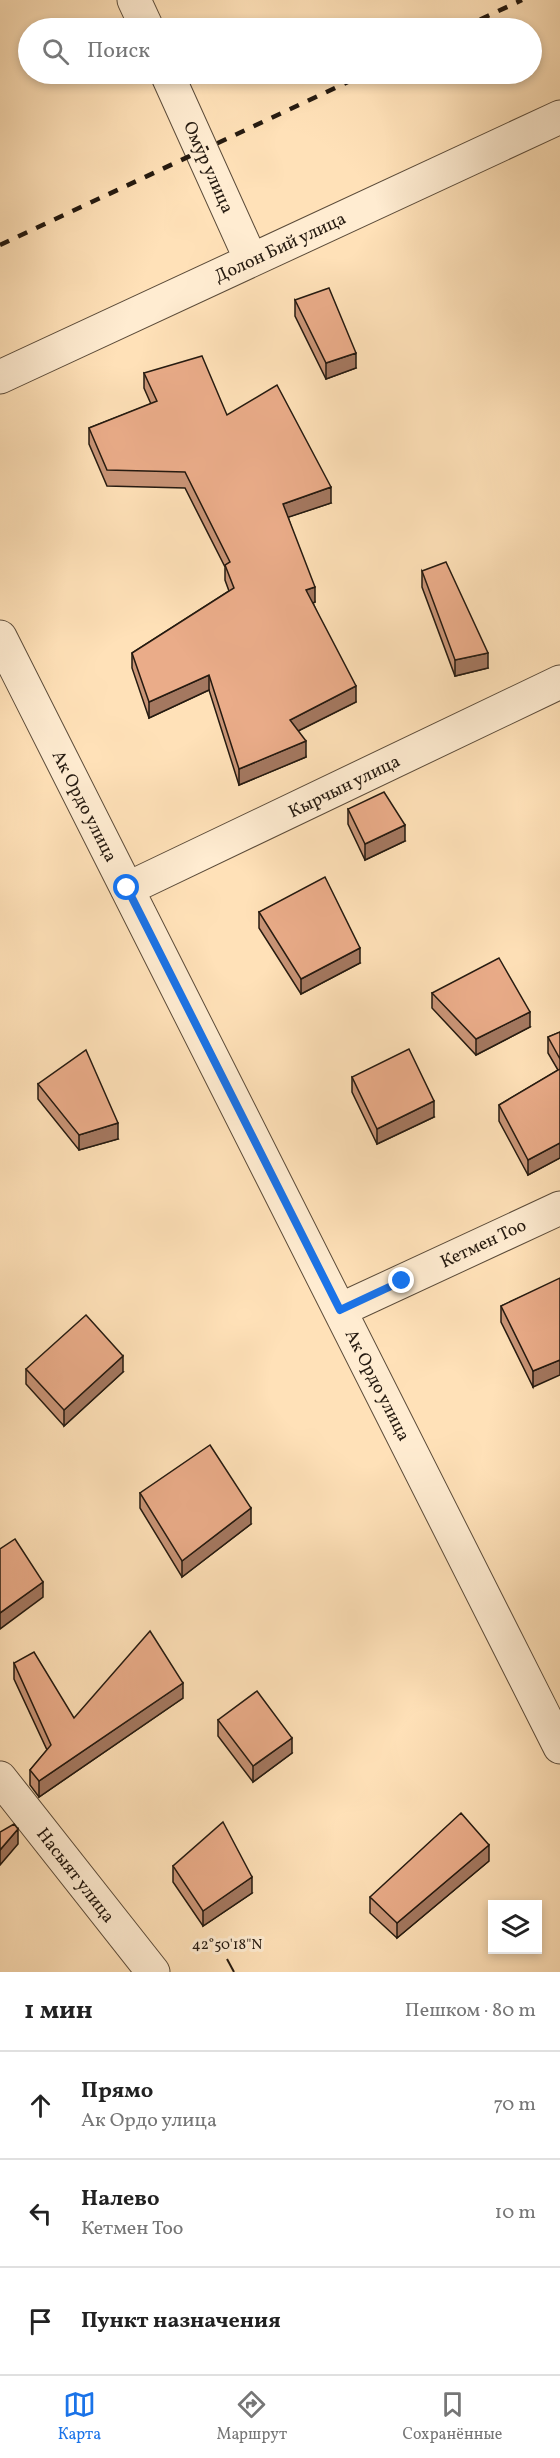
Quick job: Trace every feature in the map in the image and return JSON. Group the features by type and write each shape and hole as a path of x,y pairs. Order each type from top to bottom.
{"street":[{"path":"134,0 142,18"},
{"name":"Омур улица","path":"172,84 251,260"},
{"name":"Долон Бий улица","path":"0,377 560,117"},
{"name":"Ак Ордо улица","path":"0,637 560,1747"},
{"name":"Кырчын улица","path":"127,888 560,682"},
{"name":"Кетмен Тоо","path":"340,1310 560,1208"},
{"name":"Насыят улица","path":"0,1778 153,1972"}],"building":[{"path":"329,288 356,353 326,363 295,300"},
{"path":"202,356 227,415 277,385 331,487 283,504 315,587 306,590 356,686 290,720 306,741 239,769 209,675 149,702 132,653 234,588 225,565 230,562 185,472 107,470 89,428 157,401 144,373"},
{"path":"446,562 488,653 455,660 422,571"},
{"path":"384,792 405,825 365,844 348,809"},
{"path":"325,877 360,948 301,979 259,912"},
{"path":"499,958 530,1012 476,1039 432,993"},
{"path":"560,1032 560,1059 548,1037"},
{"path":"409,1049 434,1101 377,1129 352,1077"},
{"path":"86,1050 118,1123 79,1135 38,1084"},
{"path":"560,1069 560,1143 528,1160 499,1105"},
{"path":"560,1278 560,1360 533,1371 501,1306"},
{"path":"86,1315 123,1356 64,1410 26,1369"},
{"path":"210,1445 251,1508 182,1561 140,1493"},
{"path":"15,1539 43,1582 0,1613 0,1549"},
{"path":"150,1631 183,1683 39,1781 30,1770 51,1745 14,1663 34,1652 74,1718"},
{"path":"257,1691 292,1738 253,1766 218,1720"},
{"path":"461,1813 489,1845 397,1923 370,1897"},
{"path":"223,1822 252,1877 203,1911 173,1866"},
{"path":"14,1824 18,1829 0,1850 0,1832"}],"railway":[{"path":"483,18 522,0"},
{"path":"0,245 344,84"}],"route":[{"path":"127,888 340,1310 402,1281"}]}
